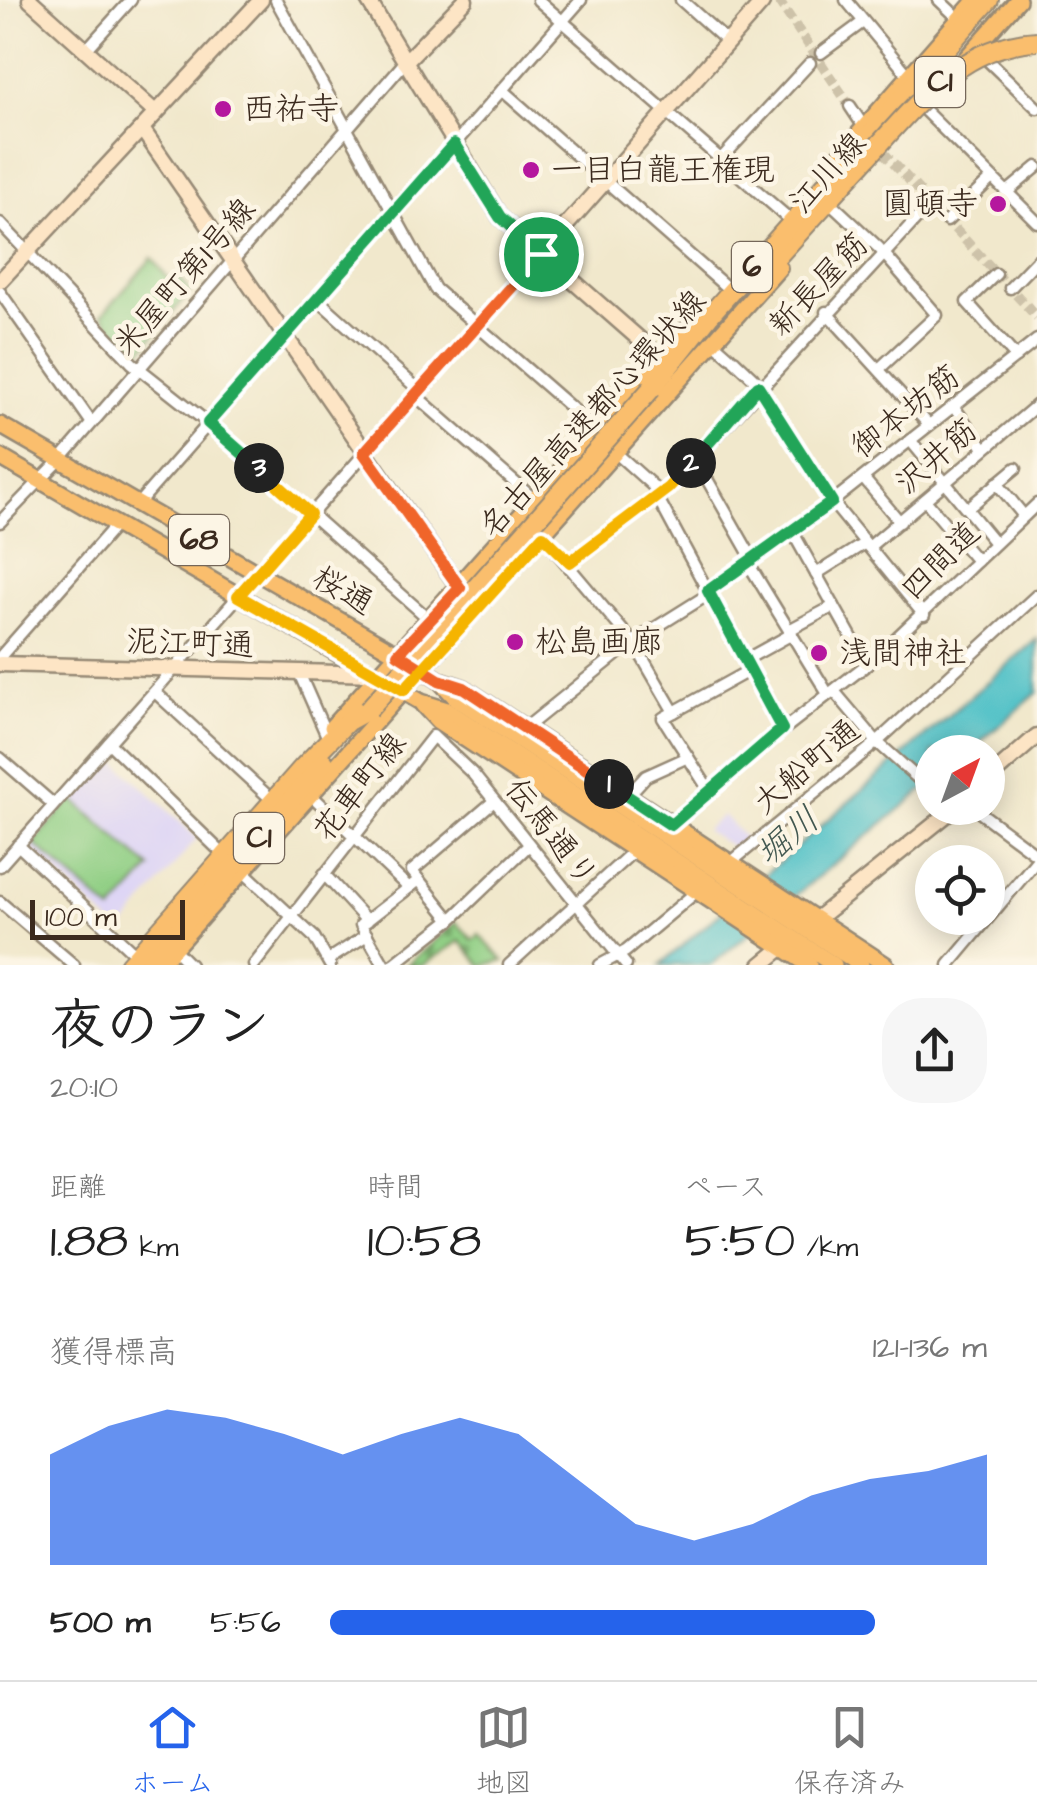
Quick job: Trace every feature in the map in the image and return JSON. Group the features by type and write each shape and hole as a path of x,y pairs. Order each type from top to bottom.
{"highway":[{"name":"6","path":"652,388 710,315 989,0"},
{"name":"名古屋高速都心環状線","path":"134,962 368,710 652,388 928,92 983,54 1037,41"}],"main road":[{"name":"江川線","path":"134,962 220,851 537,502 976,0"},
{"name":"江川線","path":"159,965 1018,0"},
{"name":"桜通","path":"0,426 398,654 439,680 509,742 640,845 714,877 739,893"},
{"name":"桜通","path":"0,457 378,674 420,702 447,710 623,801 667,830 714,877"},
{"name":"68","path":"714,877 799,933 861,965"},
{"name":"68","path":"739,893 799,933 834,965"},
{"name":"68","path":"799,933 809,965"},
{"name":"68","path":"799,933 886,965"}],"street":[{"path":"30,0 156,113"},
{"path":"86,50 131,0"},
{"path":"0,281 261,0"},
{"path":"276,0 435,288 598,432"},
{"path":"368,0 500,217 662,359"},
{"path":"406,62 465,0"},
{"path":"538,0 787,217"},
{"path":"137,504 580,0"},
{"path":"680,0 728,42"},
{"path":"846,0 909,76"},
{"path":"938,0 959,19"},
{"path":"0,866 762,3"},
{"path":"821,54 863,22"},
{"path":"974,48 1037,108"},
{"name":"米屋町第1号線","path":"0,522 60,460 406,62"},
{"path":"721,159 810,63"},
{"path":"502,90 724,286"},
{"path":"850,106 864,127"},
{"path":"922,108 1037,222"},
{"path":"142,129 460,588"},
{"path":"1007,192 1037,167"},
{"path":"947,222 992,178"},
{"name":"新長屋筋","path":"570,562 659,493 695,458 756,382 930,204"},
{"path":"834,206 936,315 879,369"},
{"path":"0,223 30,249 132,363 208,423 430,620"},
{"path":"1010,288 1037,260"},
{"path":"996,274 967,302 1016,357"},
{"path":"0,292 91,422"},
{"path":"316,298 537,502"},
{"path":"826,312 929,424"},
{"name":"御本坊筋","path":"473,774 630,643 832,502 1037,340"},
{"path":"712,342 756,382 832,502 924,615"},
{"path":"953,406 984,448"},
{"name":"沢井筋","path":"816,574 900,522 984,448 1034,412"},
{"path":"910,440 996,543"},
{"path":"615,452 659,493 782,729"},
{"path":"695,458 790,632 831,692 877,742 915,775"},
{"path":"968,508 1016,468"},
{"path":"863,478 900,522"},
{"path":"998,484 1024,516"},
{"path":"925,500 977,561"},
{"name":"四間道","path":"667,830 709,790 924,615 1037,504"},
{"path":"0,660 116,526"},
{"path":"792,531 867,665"},
{"path":"543,536 570,562 630,643 674,712"},
{"name":"大船町通","path":"600,965 616,956 877,742 1037,595"},
{"path":"709,790 663,718 834,606"},
{"name":"泥江町通","path":"0,660 169,671 378,674"},
{"path":"300,675 326,734"},
{"path":"155,692 270,798"},
{"name":"伝馬通り","path":"433,736 473,774 574,905 626,965"},
{"name":"花車町線","path":"254,965 433,736"},
{"path":"1005,765 1037,736"},
{"path":"108,743 220,851"},
{"path":"0,758 53,804"},
{"path":"623,801 646,776 688,758"},
{"path":"310,794 408,887"},
{"path":"451,920 412,871 494,801"},
{"path":"761,965 932,825"},
{"path":"948,965 1037,858 995,825"},
{"path":"18,845 134,962"},
{"path":"509,965 640,845"},
{"path":"393,965 451,920 528,846"},
{"path":"243,871 314,937 329,962 418,880"},
{"path":"324,874 365,927 384,965"},
{"path":"0,902 74,965"},
{"path":"174,949 190,965"}],"shaded area":[{"path":"109,755 197,838 120,932 28,846"},
{"path":"723,815 749,843 739,851 705,830"}],"green space":[{"path":"152,258 173,284 181,279 190,292 137,356 102,315"},
{"path":"72,799 151,868 112,912 33,843"},
{"path":"456,922 473,940 479,935 504,961 481,965 460,941 423,965 407,965"}],"water":[{"path":"1037,639 1037,693 989,735 926,735"},
{"path":"915,744 915,797 711,965 660,965"}],"tunnel":[{"path":"778,0 850,106"},
{"path":"883,152 1037,317"}],"place":[{"name":"西祐寺","path":"223,109"},
{"name":"一目白龍王権現","path":"531,170"},
{"name":"圓頓寺","path":"998,204"},
{"name":"松島画廊","path":"515,642"},
{"name":"浅間神社","path":"819,653"}],"route":[{"path":"541,254 364,453 460,588 398,654 422,670 439,680 464,688 671,825 782,729 708,591 832,502 758,386 668,488 570,562 543,536 422,670 404,690 238,596 310,514 208,423 454,144 500,217 541,254"}],"water label":[{"name":"堀川","path":"788,837"}]}
